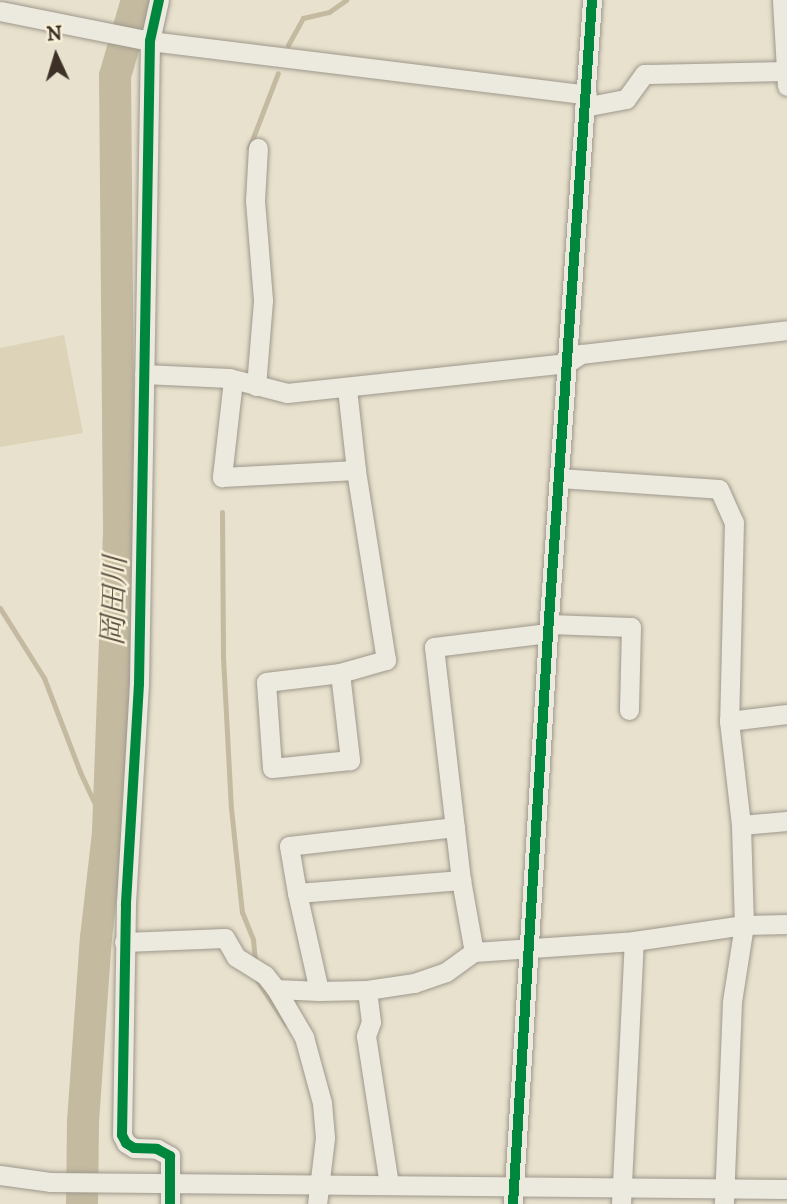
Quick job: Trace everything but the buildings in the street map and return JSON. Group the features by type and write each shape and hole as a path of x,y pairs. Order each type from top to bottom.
{"street":[{"path":"159,0 146,40 139,684 124,943 122,1135 126,1143 134,1148 166,1151 172,1162 170,1204"},
{"path":"513,1195 548,628 592,0"},
{"path":"0,11 103,34 586,101 626,99 644,74 786,78 784,11"},
{"path":"256,386 263,300 255,201 258,148"},
{"path":"144,374 233,380 287,393 567,363 581,354 787,330"},
{"path":"233,380 222,477 356,470"},
{"path":"340,673 350,760 272,768 266,682 340,673 386,660 356,470 347,388"},
{"path":"559,478 719,489 734,522 729,721 741,825 744,925 732,1002 724,1196"},
{"path":"474,952 461,880 435,647 548,628 631,626 629,710"},
{"path":"729,721 787,714"},
{"path":"741,825 787,821"},
{"path":"319,991 289,846 455,827"},
{"path":"298,893 461,880"},
{"path":"276,989 367,990 414,983 446,972 474,952 634,941 744,925 787,923"},
{"path":"124,943 225,938 236,957 265,975 276,989 304,1037 322,1103 325,1138 322,1184 317,1204"},
{"path":"622,1195 634,941"},
{"path":"367,990 371,1022 366,1036 389,1184"},
{"path":"0,1175 50,1182 389,1184 513,1195 724,1196 787,1189"}],"shaded area":[{"path":"64,335 83,433 0,447 0,348"}],"waterway":[{"name":"岡田川","path":"82,1204 83,1122 96,938 108,832 119,530 115,76 137,0"},
{"path":"288,45 303,18 329,12 346,0"},
{"path":"249,148 278,73"},
{"path":"222,512 223,657 231,808 242,912 253,939 255,964"},
{"path":"0,608 44,678 80,772 108,832"},
{"path":"257,980 286,1024"}],"cycle path":[{"path":"159,0 150,41 139,684 126,906 122,1135 126,1143 134,1148 157,1149 170,1156 170,1204"},
{"path":"513,1204 548,633 592,0"}]}
